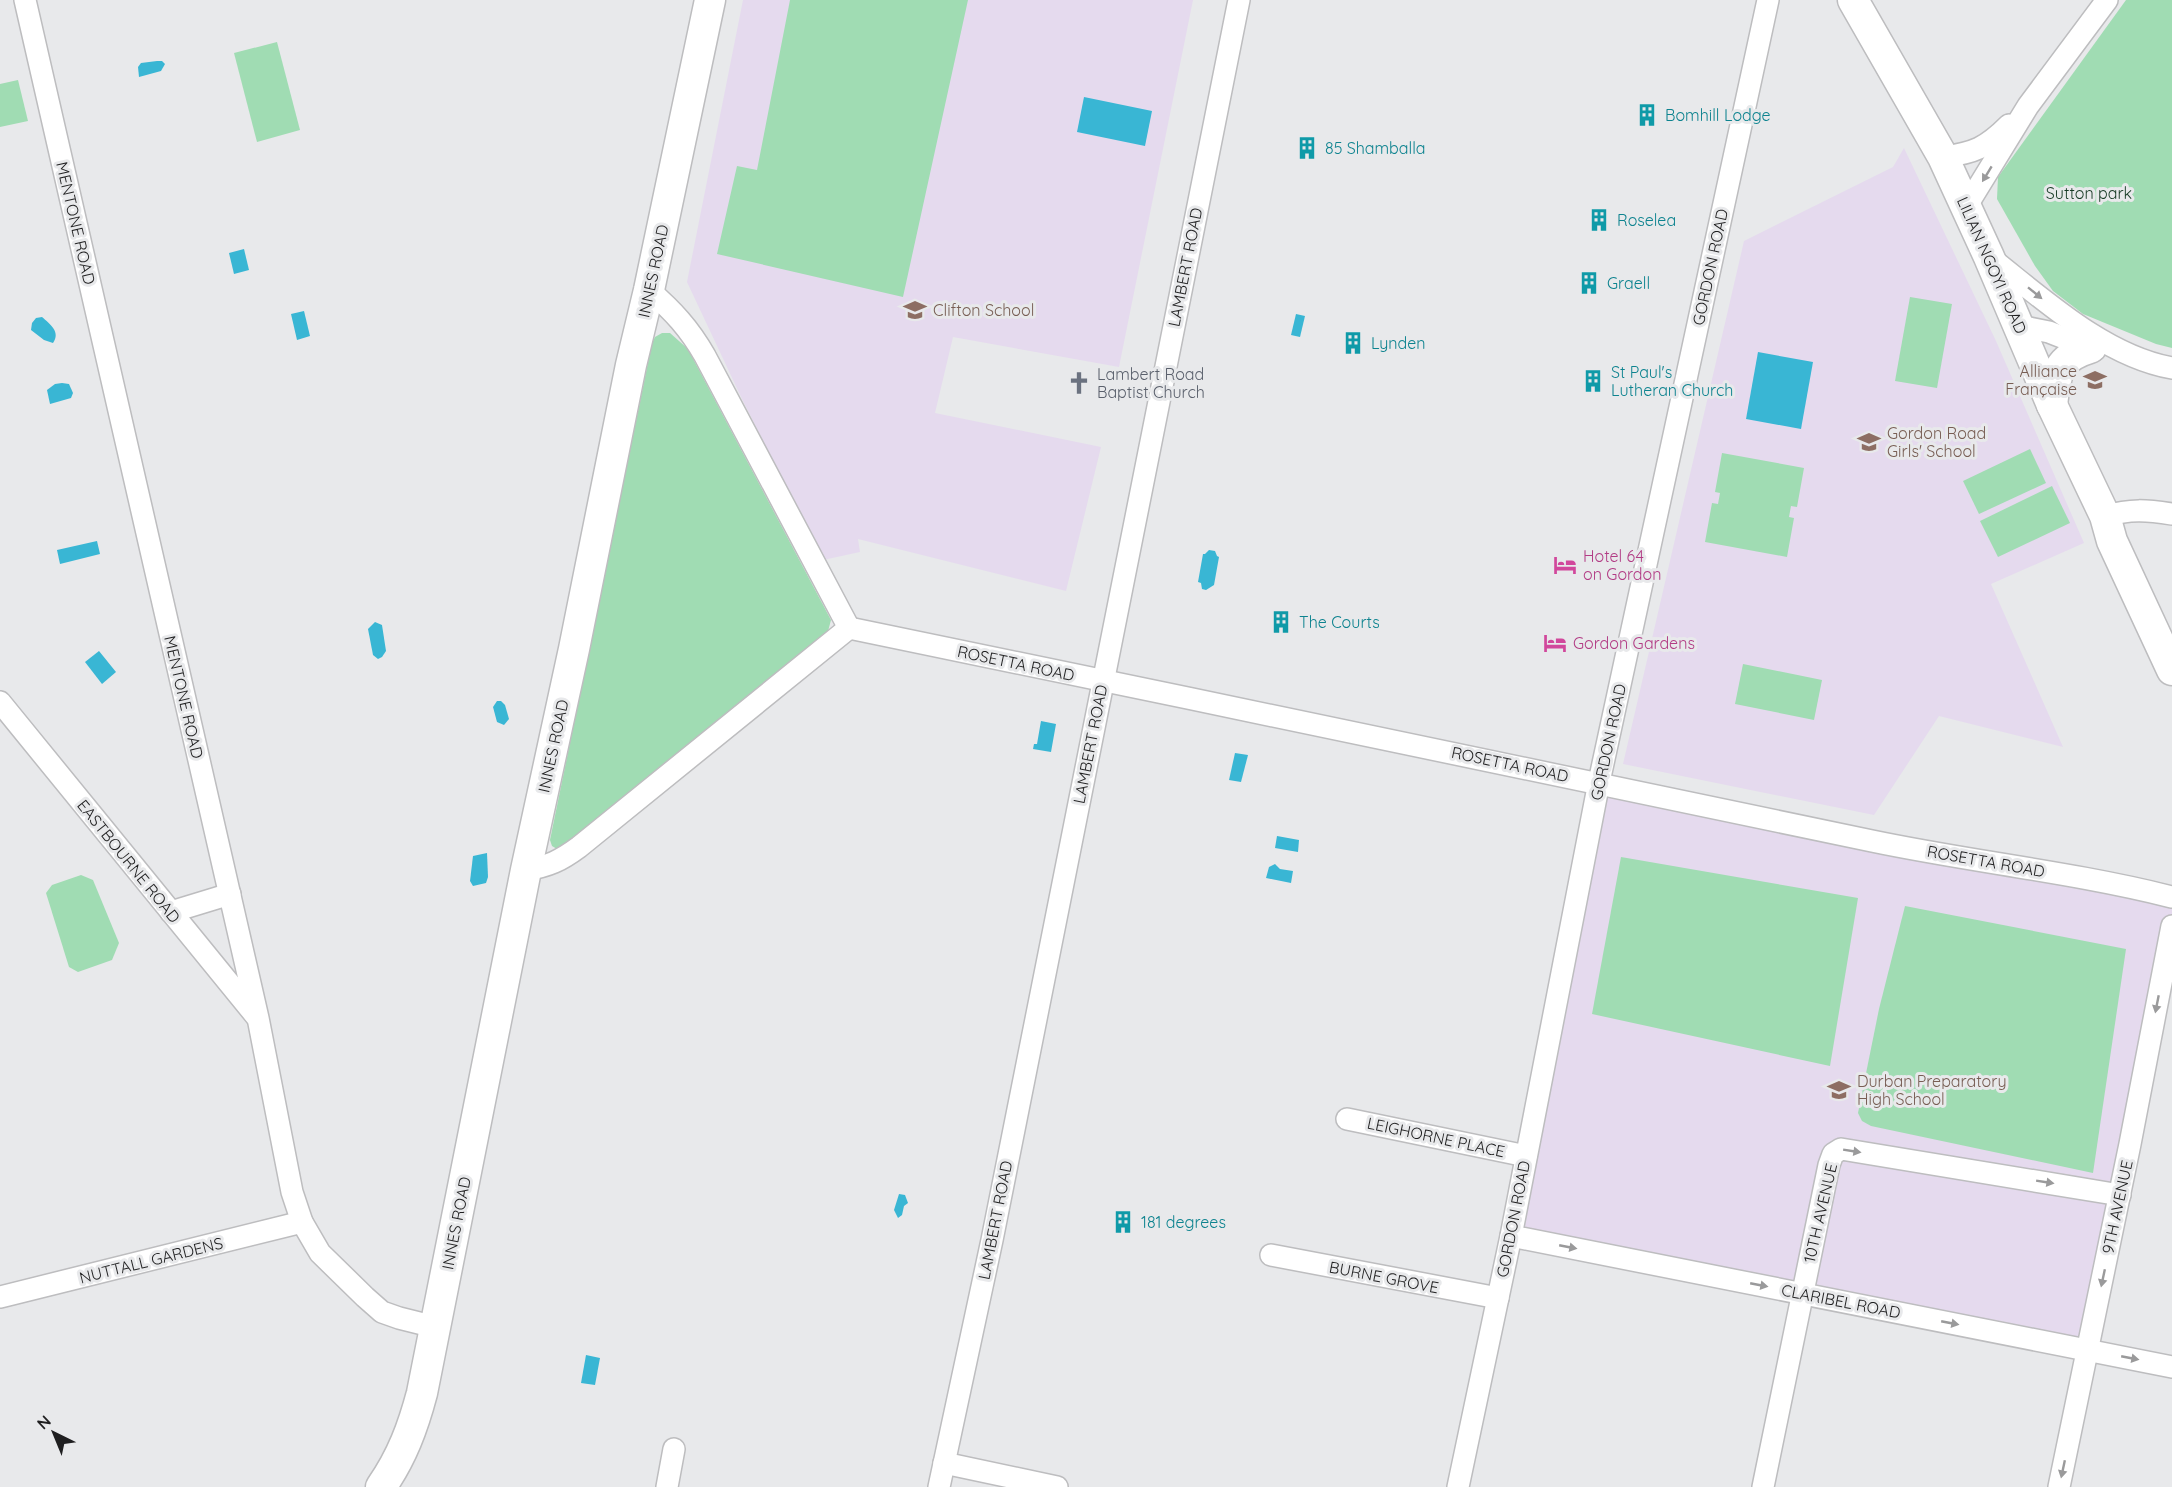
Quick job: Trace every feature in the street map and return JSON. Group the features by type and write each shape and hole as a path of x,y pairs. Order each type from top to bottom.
{"street":[{"name":"MENTONE ROAD","path":"25,0 258,1018 292,1192 303,1222 320,1253 364,1297 382,1312 435,1327"},
{"name":"INNES ROAD","path":"381,1487 396,1466 412,1428 435,1327 526,870 710,0"},
{"name":"LAMBERT ROAD","path":"939,1487 994,1228 1239,0"},
{"name":"GORDON ROAD","path":"1458,1487 1511,1236 1599,782 1767,0"},
{"name":"LILIAN NGOYI ROAD","path":"1852,0 1943,157 1989,257 2052,405 2105,516 2112,541 2172,670"},
{"path":"1966,207 2028,106 2107,0"},
{"path":"1943,157 1968,154 1983,147 2000,134 2028,106"},
{"path":"1989,257 2063,316 2137,358"},
{"path":"526,870 547,867 570,853 849,628 690,330 650,290"},
{"path":"2019,326 2049,332 2090,348 2172,368"},
{"path":"2052,405 2061,365 2075,353 2090,348"},
{"path":"2105,516 2126,510 2172,514"},
{"name":"ROSETTA ROAD","path":"849,628 1599,782 1896,846 2123,885 2172,897"},
{"name":"EASTBOURNE ROAD","path":"0,702 258,1018"},
{"path":"171,912 230,894"},
{"name":"9TH AVENUE","path":"2060,1487 2172,926"},
{"name":"LEIGHORNE PLACE","path":"1347,1119 1526,1156"},
{"name":"10TH AVENUE","path":"1763,1487 1833,1154 1841,1149 2120,1194"},
{"name":"NUTTALL GARDENS","path":"0,1297 303,1222"},
{"name":"CLARIBEL ROAD","path":"1511,1236 2172,1367"},
{"name":"BURNE GROVE","path":"1271,1255 1498,1298"},
{"path":"667,1487 674,1449"},
{"path":"944,1463 1057,1487"}],"shaded area":[{"name":"Clifton School","path":"743,0 1193,0 1119,367 953,337 935,413 1101,447 1066,591 858,539 860,552 823,560 742,399 687,282"},
{"name":"Gordon Road Girls' School","path":"1904,148 1996,341 2084,543 1991,584 2063,747 1939,716 1874,815 1623,764 1744,241 1893,167"},
{"name":"Durban Preparatory High School","path":"1599,782 2172,897 2172,925 2088,1350 1511,1236"}],"green space":[{"path":"790,0 968,0 903,297 717,254 737,166 757,170"},
{"name":"Sutton park","path":"2126,0 2172,0 2172,348 2156,344 2083,314 2053,291 2035,266 1997,199 1998,177"},
{"path":"277,42 300,130 257,142 234,53"},
{"path":"18,80 28,121 0,127 0,84"},
{"path":"1910,297 1952,304 1937,388 1895,381"},
{"path":"662,333 670,333 688,349 831,620 827,635 564,848 557,849 552,846 550,840 652,343 655,337"},
{"path":"2030,449 2046,483 1979,514 1963,481"},
{"path":"1722,453 1804,468 1797,507 1791,506 1789,517 1794,518 1787,557 1705,542 1712,503 1718,504 1720,493 1715,492"},
{"path":"2052,486 2070,523 1998,557 1980,521"},
{"path":"1743,664 1822,680 1814,720 1735,704"},
{"path":"1621,857 1858,898 1830,1066 1592,1014"},
{"path":"81,875 93,880 119,943 112,960 78,972 69,967 46,893 52,885"},
{"path":"1905,906 2126,949 2093,1173 1871,1126 1862,1121 1858,1113 1879,1009"}],"water":[{"path":"157,61 165,64 161,71 139,77 138,67 141,63"},
{"path":"1084,97 1152,111 1145,146 1077,132"},
{"path":"244,249 249,270 234,274 229,253"},
{"path":"304,311 310,336 297,340 291,314"},
{"path":"1296,314 1305,316 1300,337 1291,335"},
{"path":"42,317 55,332 53,343 44,340 31,330 36,318"},
{"path":"1758,352 1813,362 1801,429 1746,419"},
{"path":"55,384 69,384 73,393 71,398 50,404 47,390"},
{"path":"97,541 100,554 60,564 57,550"},
{"path":"1209,550 1215,551 1219,557 1214,585 1206,590 1202,589 1201,583 1198,582 1203,554"},
{"path":"375,622 382,625 386,651 378,659 373,655 368,629"},
{"path":"99,651 116,672 102,684 85,662"},
{"path":"497,701 505,705 509,719 504,725 497,722 493,707"},
{"path":"1041,721 1056,724 1051,752 1033,749 1034,744 1037,744"},
{"path":"1235,753 1248,755 1241,782 1229,780"},
{"path":"1277,836 1299,840 1298,852 1275,848"},
{"path":"487,853 486,883 473,886 470,881 473,856"},
{"path":"1275,864 1280,869 1293,871 1291,883 1266,878 1269,867"},
{"path":"899,1194 905,1195 908,1203 898,1218 894,1210"},
{"path":"586,1355 600,1358 595,1385 581,1383"}],"place":[{"name":"Bomhill Lodge","path":"1647,115"},
{"name":"85 Shamballa","path":"1307,148"},
{"name":"Roselea","path":"1599,220"},
{"name":"Graell","path":"1589,283"},
{"name":"Clifton School","path":"915,310"},
{"name":"Lynden","path":"1353,343"},
{"name":"Alliance Française","path":"2095,380"},
{"name":"St Paul's Lutheran Church","path":"1593,381"},
{"name":"Lambert Road Baptist Church","path":"1079,383"},
{"name":"Gordon Road Girls' School","path":"1869,442"},
{"name":"Hotel 64 on Gordon","path":"1565,565"},
{"name":"The Courts","path":"1281,622"},
{"name":"Gordon Gardens","path":"1555,643"},
{"name":"Durban Preparatory High School","path":"1839,1090"},
{"name":"181 degrees","path":"1123,1222"}]}
